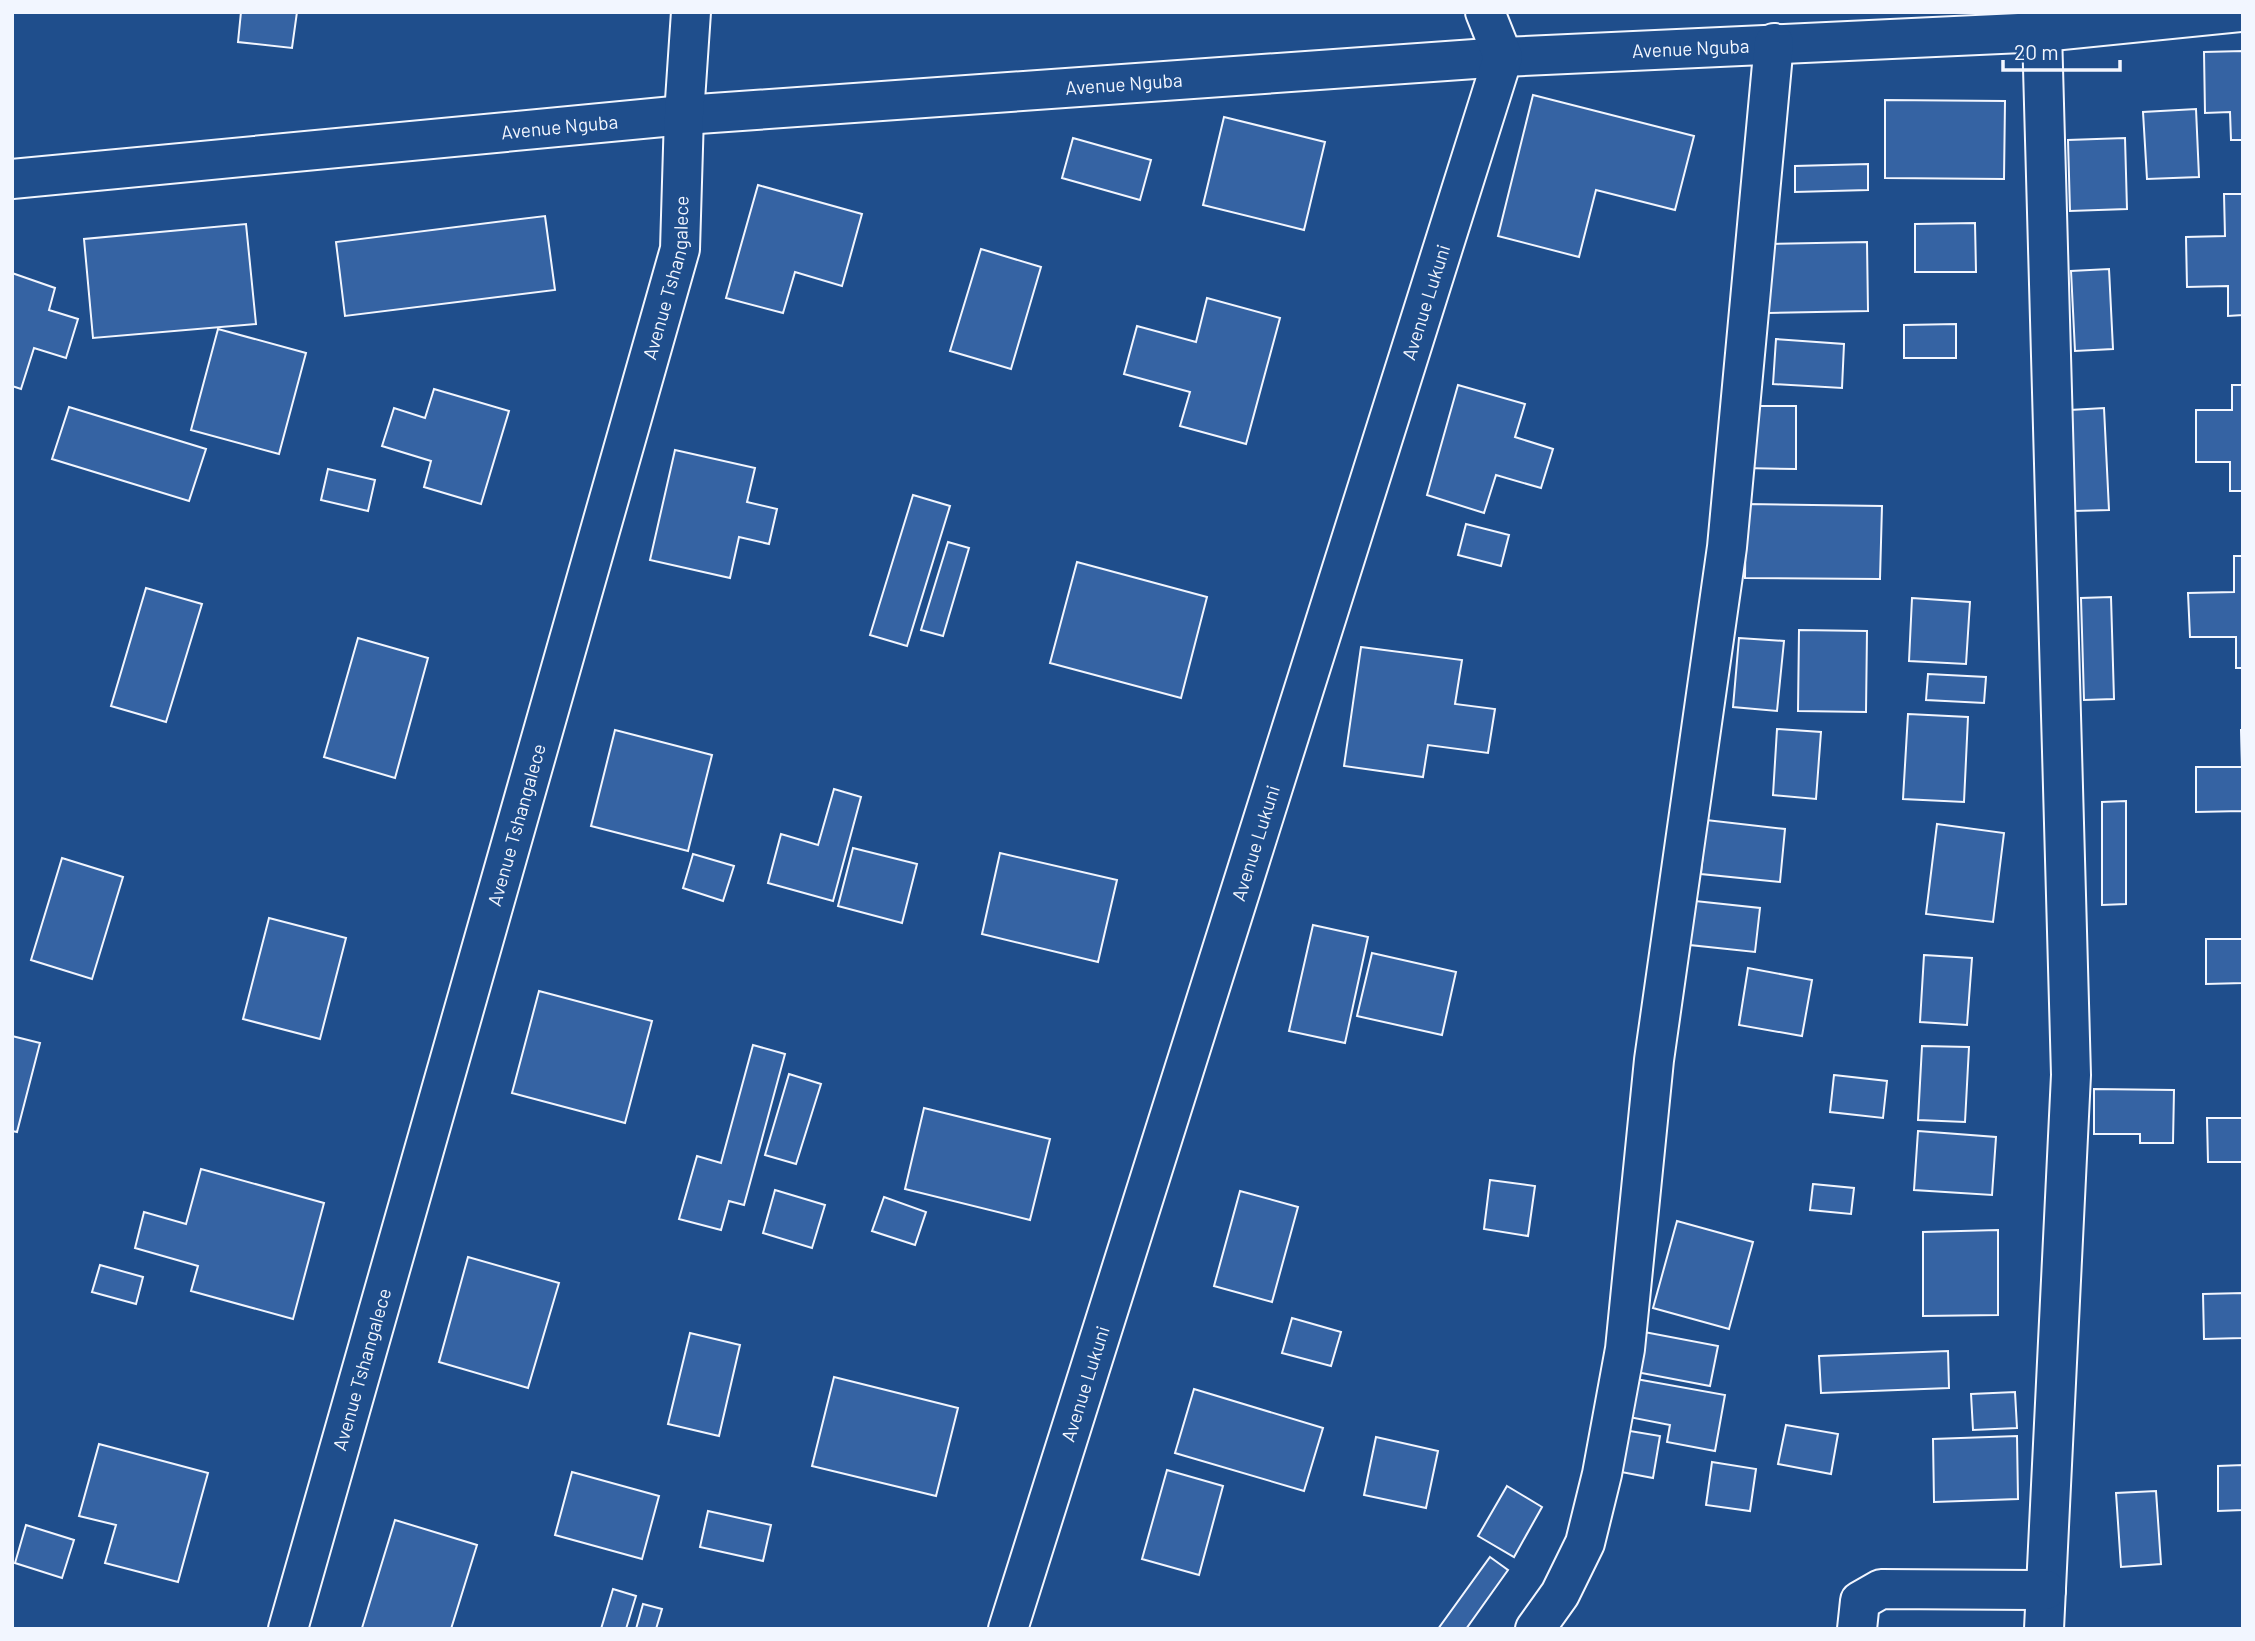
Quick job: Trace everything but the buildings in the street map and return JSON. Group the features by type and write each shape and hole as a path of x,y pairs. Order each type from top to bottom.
{"street":[{"name":"Avenue Tshangalece","path":"288,1629 680,249 684,115 691,12"},
{"path":"1485,12 1503,57"},
{"name":"Avenue Nguba","path":"12,179 684,115 1503,57 2042,32 2240,12"},
{"path":"2042,32 2071,1076 2044,1629"},
{"path":"1535,1629 1560,1594 1585,1543 1602,1474 1625,1349 1654,1060 1727,547 1774,43"},
{"name":"Avenue Lukuni","path":"1008,1629 1503,57"},
{"path":"1857,1629 1860,1601 1881,1589 2046,1590"}]}
